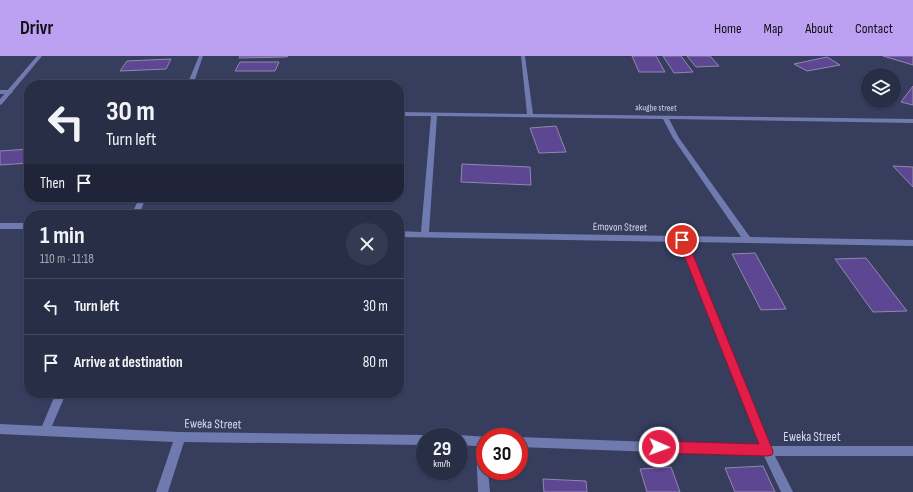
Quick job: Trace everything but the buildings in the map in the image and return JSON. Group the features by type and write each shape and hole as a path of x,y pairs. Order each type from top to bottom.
{"street":[{"path":"0,103 40,56"},
{"path":"192,80 201,56"},
{"path":"523,56 530,115"},
{"path":"0,92 10,92"},
{"name":"akugbe street","path":"404,114 913,121"},
{"path":"425,234 434,114"},
{"path":"665,117 676,138 748,241"},
{"path":"0,226 24,226"},
{"name":"Emovon Street","path":"404,234 913,243"},
{"path":"682,240 767,451 787,492"},
{"path":"45,431 59,398"},
{"name":"Eweka Street","path":"0,429 180,437 416,440"},
{"path":"162,492 180,437"},
{"name":"Eweka Street","path":"528,442 767,451 913,451"},
{"path":"484,480 484,492"}],"route":[{"path":"659,447 767,451 682,240"}]}
